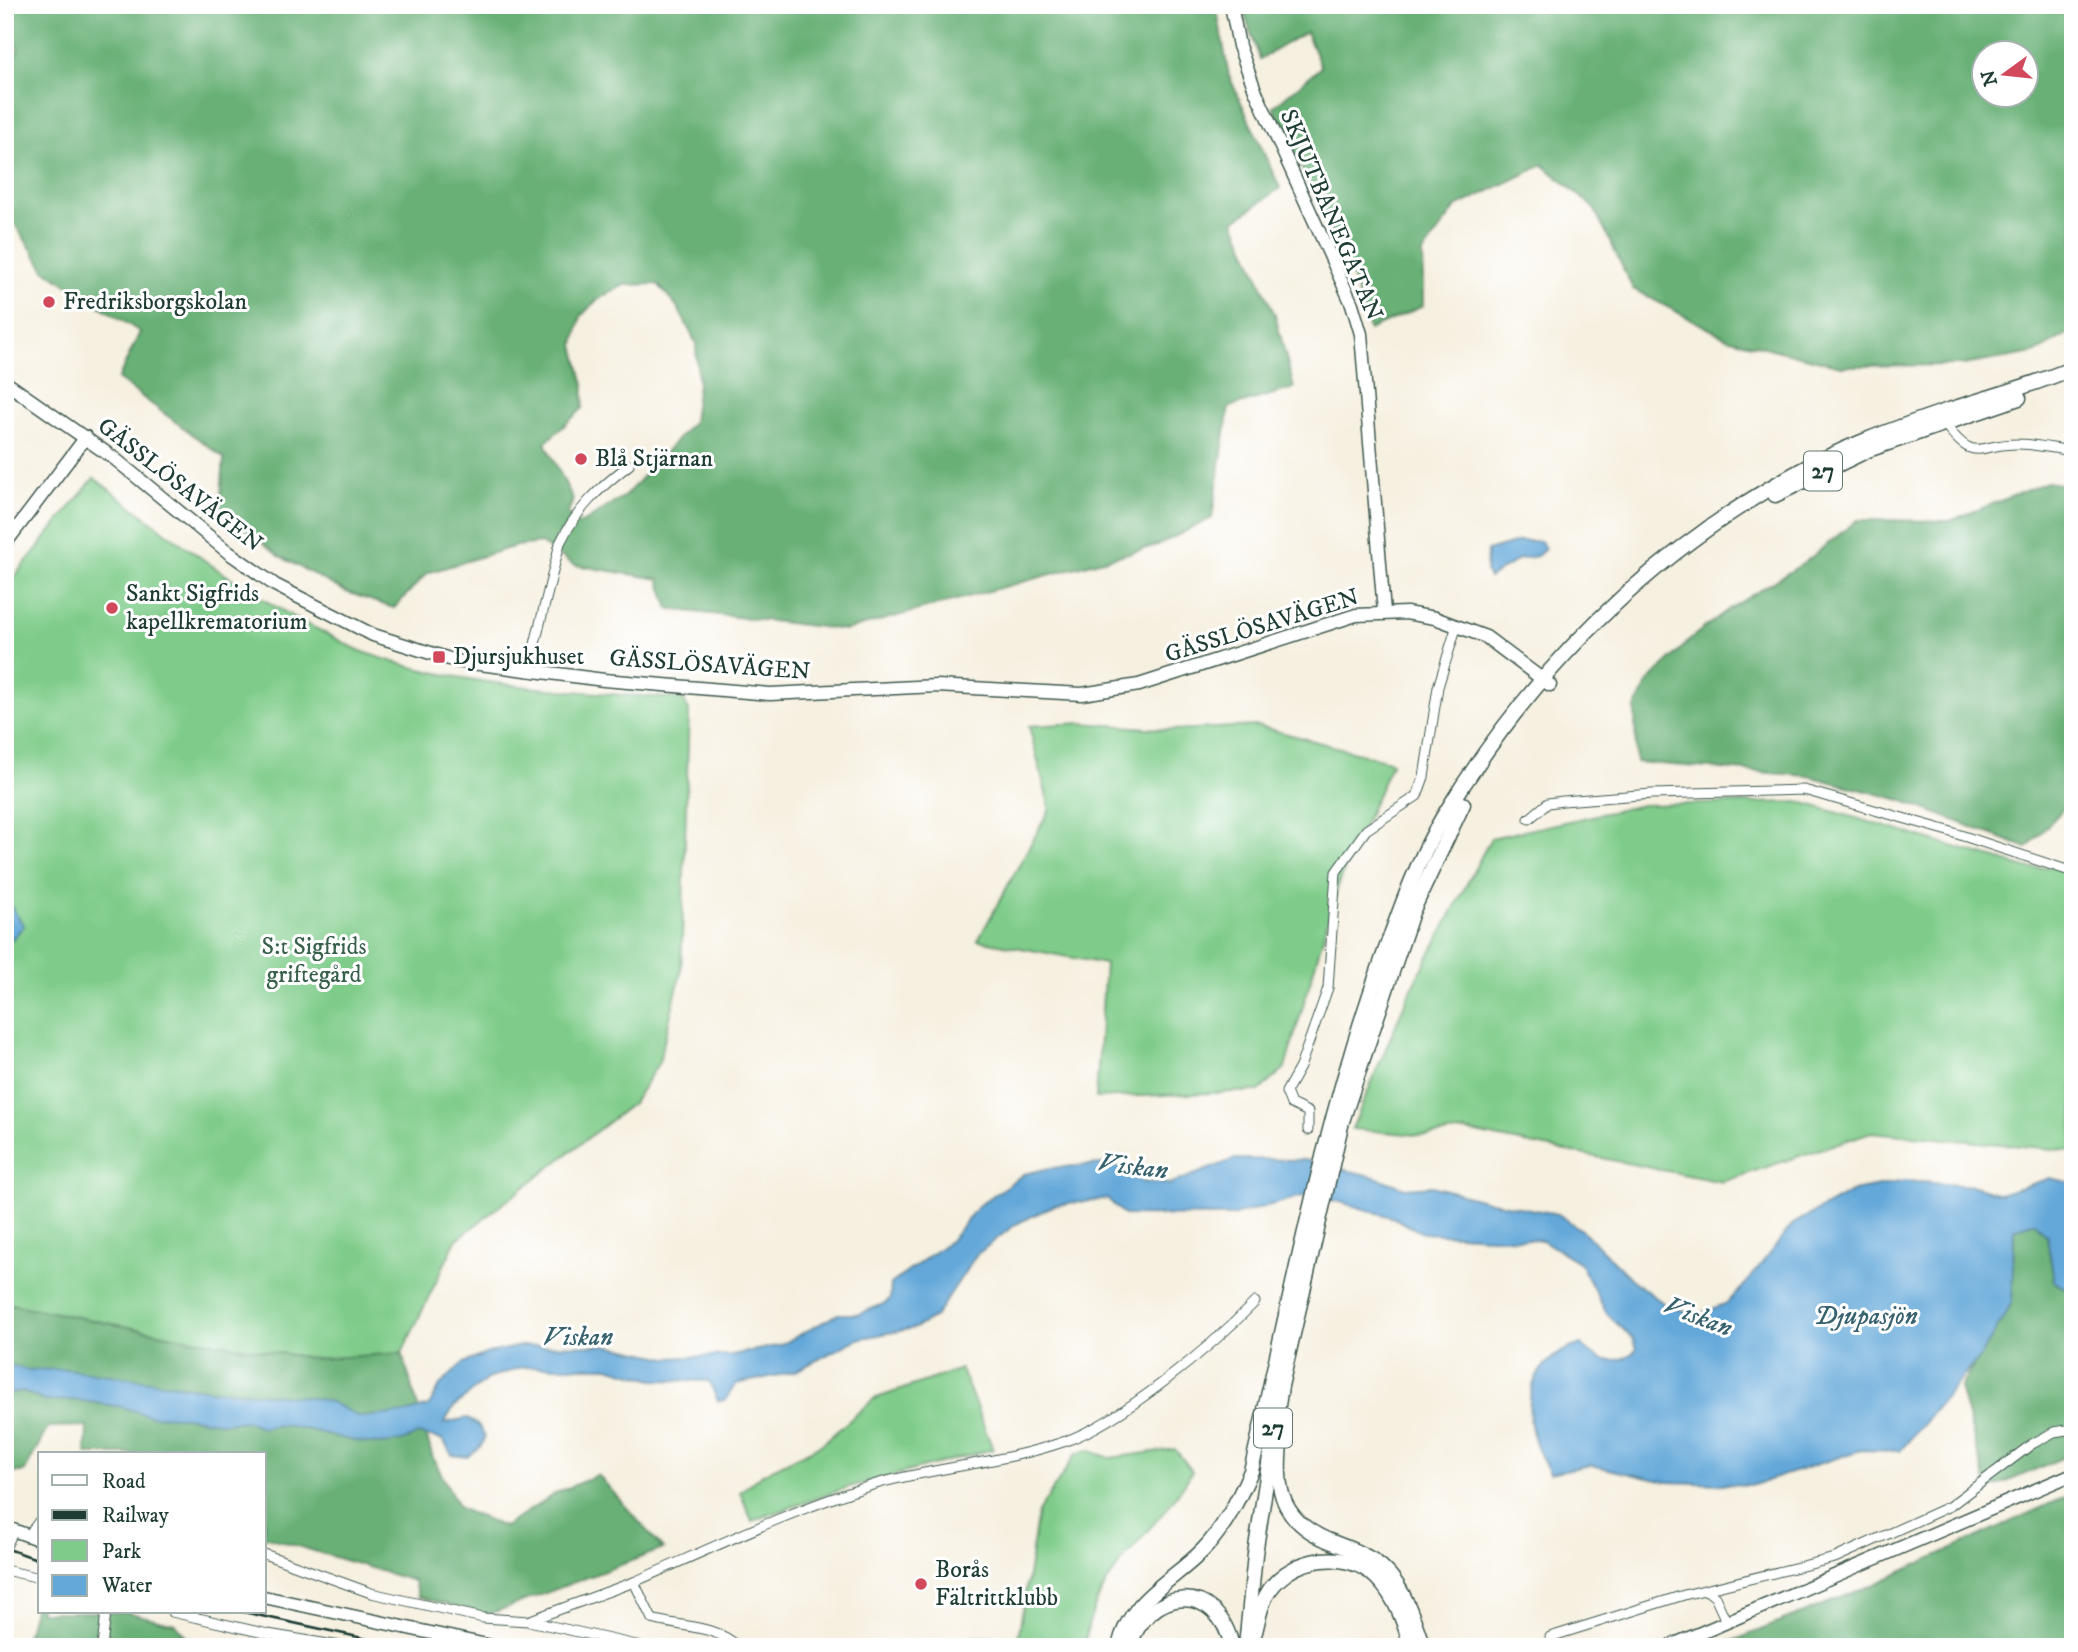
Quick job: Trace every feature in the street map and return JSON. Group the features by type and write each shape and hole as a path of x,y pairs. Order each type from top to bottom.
{"main road":[{"name":"27","path":"1238,1647 1276,1386 1337,1120 1412,912 1455,816 1546,682 1589,627 1653,569 1696,535 1793,475 1876,436 2073,368"},
{"name":"27","path":"1546,682 1634,593 1694,548 1773,496 1868,450 2073,378"},
{"name":"27","path":"1249,1647 1255,1554 1276,1386"},
{"path":"1119,1647 1127,1620 1140,1603 1204,1548 1233,1508 1251,1471 1276,1386"},
{"path":"1276,1386 1283,1406 1279,1477 1286,1506 1297,1523 1372,1560 1385,1571 1404,1597 1423,1647"},
{"path":"1249,1647 1258,1616 1274,1584 1296,1567 1332,1559 1357,1565 1380,1581 1396,1604 1411,1647"},
{"path":"1129,1647 1135,1631 1150,1610 1172,1600 1196,1601 1218,1615 1226,1626 1232,1647"}],"street":[{"name":"SKJUTBANEGATAN","path":"1231,5 1240,46 1255,90 1352,304 1361,334 1384,612"},
{"name":"GÄSSLÖSAVÄGEN","path":"5,382 86,437 259,574 343,622 439,657 528,671 770,694 937,686 1091,694 1139,685 1349,617 1384,612 1406,613 1457,625 1486,637 1546,682"},
{"path":"1944,423 1956,439 1968,448 1980,451 2018,443 2073,451"},
{"path":"5,544 86,437"},
{"path":"528,671 560,543 569,524 595,493 629,465"},
{"path":"1307,1130 1308,1112 1291,1104 1286,1092 1300,1068 1328,988 1336,872 1366,830 1417,796 1424,777 1438,687 1457,625"},
{"path":"1529,819 1548,803 1563,801 1652,794 1804,790 1945,830 2073,872"},
{"path":"528,1621 634,1582 780,1519 877,1484 1022,1453 1079,1436 1139,1399 1255,1302"},
{"path":"1550,1637 1706,1590 1835,1558 1950,1506 2032,1444 2054,1432 2073,1429"},
{"path":"1668,1647 2073,1474"},
{"path":"5,1548 9,1529 34,1538"},
{"path":"266,1555 370,1593 483,1618 528,1621 645,1647"},
{"path":"5,1570 38,1578"},
{"path":"634,1582 652,1619 717,1634 738,1647"},
{"path":"1706,1590 1715,1597 1727,1623"},
{"path":"266,1597 496,1647"},
{"path":"102,1647 106,1614"},
{"path":"181,1614 268,1634 346,1647"}],"green space":[{"path":"5,5 1216,5 1229,76 1280,188 1234,221 1275,315 1294,388 1229,407 1212,518 1158,545 846,630 669,609 659,579 574,565 541,543 516,546 427,573 394,608 346,592 279,556 220,508 224,458 118,379 140,332 46,271 5,210 5,91 18,47 5,39","holes":["658,284 678,308 696,343 698,382 693,422 626,495 584,522 576,524 568,514 573,499 545,443 583,408 584,385 574,345 581,316 598,299 624,285"]},
{"path":"1241,5 2073,5 2073,331 2034,353 1963,365 1841,366 1727,338 1633,289 1594,208 1543,165 1456,207 1423,253 1423,306 1369,330 1353,278 1273,107 1321,67 1306,32 1260,59"},
{"name":"S:t Sigfrids griftegård","path":"94,478 238,583 299,620 364,652 407,666 485,682 683,699 689,711 681,973 659,1062 633,1103 456,1240 402,1353 317,1359 179,1337 5,1303 5,588"},
{"path":"2047,482 2073,486 2073,798 2027,848 1901,800 1809,776 1636,762 1635,708 1648,682 1695,635 1729,609 1804,563 1857,520 1950,521"},
{"path":"1082,723 1172,730 1258,726 1392,762 1340,879 1285,1068 1259,1091 1096,1098 1105,964 978,940 1050,809 1029,726"},
{"path":"1801,802 2030,869 2073,863 2073,1151 1871,1132 1722,1182 1465,1131 1427,1136 1352,1129 1408,996 1491,838 1642,805"},
{"path":"2035,1222 2047,1236 2054,1281 2067,1291 2073,1290 2073,1453 1988,1490 1960,1388 2012,1302 2014,1229"},
{"path":"5,1303 179,1337 317,1359 402,1353 433,1458 459,1508 504,1527 556,1493 598,1475 663,1549 487,1615 418,1597 414,1581 266,1537 266,1452 86,1452 87,1426 48,1427 25,1471 5,1474"},
{"path":"961,1369 993,1449 849,1487 752,1521 740,1492 762,1474 821,1445 874,1399"},
{"path":"1175,1449 1192,1471 1162,1514 1128,1553 1099,1596 1090,1620 1085,1647 973,1647 973,1637 1018,1639 1038,1512 1076,1454 1088,1450 1110,1458"},
{"path":"2073,1493 2073,1647 1718,1647 1875,1584"},
{"path":"38,1594 38,1614 134,1614 175,1624 196,1647 24,1647"}],"water":[{"path":"1520,541 1541,541 1545,549 1537,556 1519,559 1489,578 1486,572 1487,551"},
{"path":"5,897 24,926 5,947"},
{"name":"Djupasjön","path":"1235,1159 1305,1160 1375,1177 1405,1188 1432,1186 1491,1202 1558,1214 1585,1233 1632,1280 1666,1305 1698,1315 1727,1303 1793,1224 1853,1191 1905,1181 1974,1186 2000,1194 2050,1178 2073,1183 2073,1290 2068,1291 2054,1281 2047,1236 2035,1222 2014,1229 2012,1302 1983,1353 1900,1451 1861,1450 1754,1485 1666,1482 1591,1465 1550,1473 1533,1435 1530,1415 1530,1397 1535,1380 1545,1365 1561,1353 1582,1344 1594,1355 1608,1360 1622,1358 1636,1350 1633,1339 1607,1314 1580,1263 1542,1240 1423,1233 1394,1218 1337,1201 1303,1196 1231,1216 1124,1215 1108,1199 1055,1205 1016,1224 976,1255 935,1317 915,1328 857,1339 794,1372 736,1384 725,1400 718,1401 709,1381 653,1380 608,1367 522,1367 487,1379 454,1407 444,1423 467,1418 478,1425 485,1436 481,1446 467,1457 452,1455 443,1440 418,1434 399,1442 379,1444 359,1442 297,1427 279,1425 262,1428 248,1421 223,1423 187,1417 151,1416 122,1407 76,1400 45,1401 22,1391 5,1394 5,1364 28,1370 67,1369 211,1390 308,1397 331,1402 359,1417 405,1413 429,1406 441,1384 463,1363 488,1353 520,1346 608,1345 667,1358 732,1355 781,1345 838,1314 859,1314 886,1303 890,1298 891,1284 952,1239 978,1206 1024,1174 1050,1168 1101,1164 1122,1168 1142,1182 1170,1184"}],"railway":[{"path":"5,1548 38,1559"},
{"path":"252,1614 404,1647"}],"place":[{"name":"Fredriksborgskolan","path":"49,302"},
{"name":"Blå Stjärnan","path":"581,459"},
{"name":"Sankt Sigfrids kapellkrematorium","path":"112,608"},
{"name":"Djursjukhuset","path":"439,657"},
{"name":"Borås Fältrittklubb","path":"921,1584"}],"water label":[{"name":"Viskan","path":"1133,1167"},
{"name":"Viskan","path":"1698,1317"},
{"name":"Viskan","path":"578,1337"}]}
